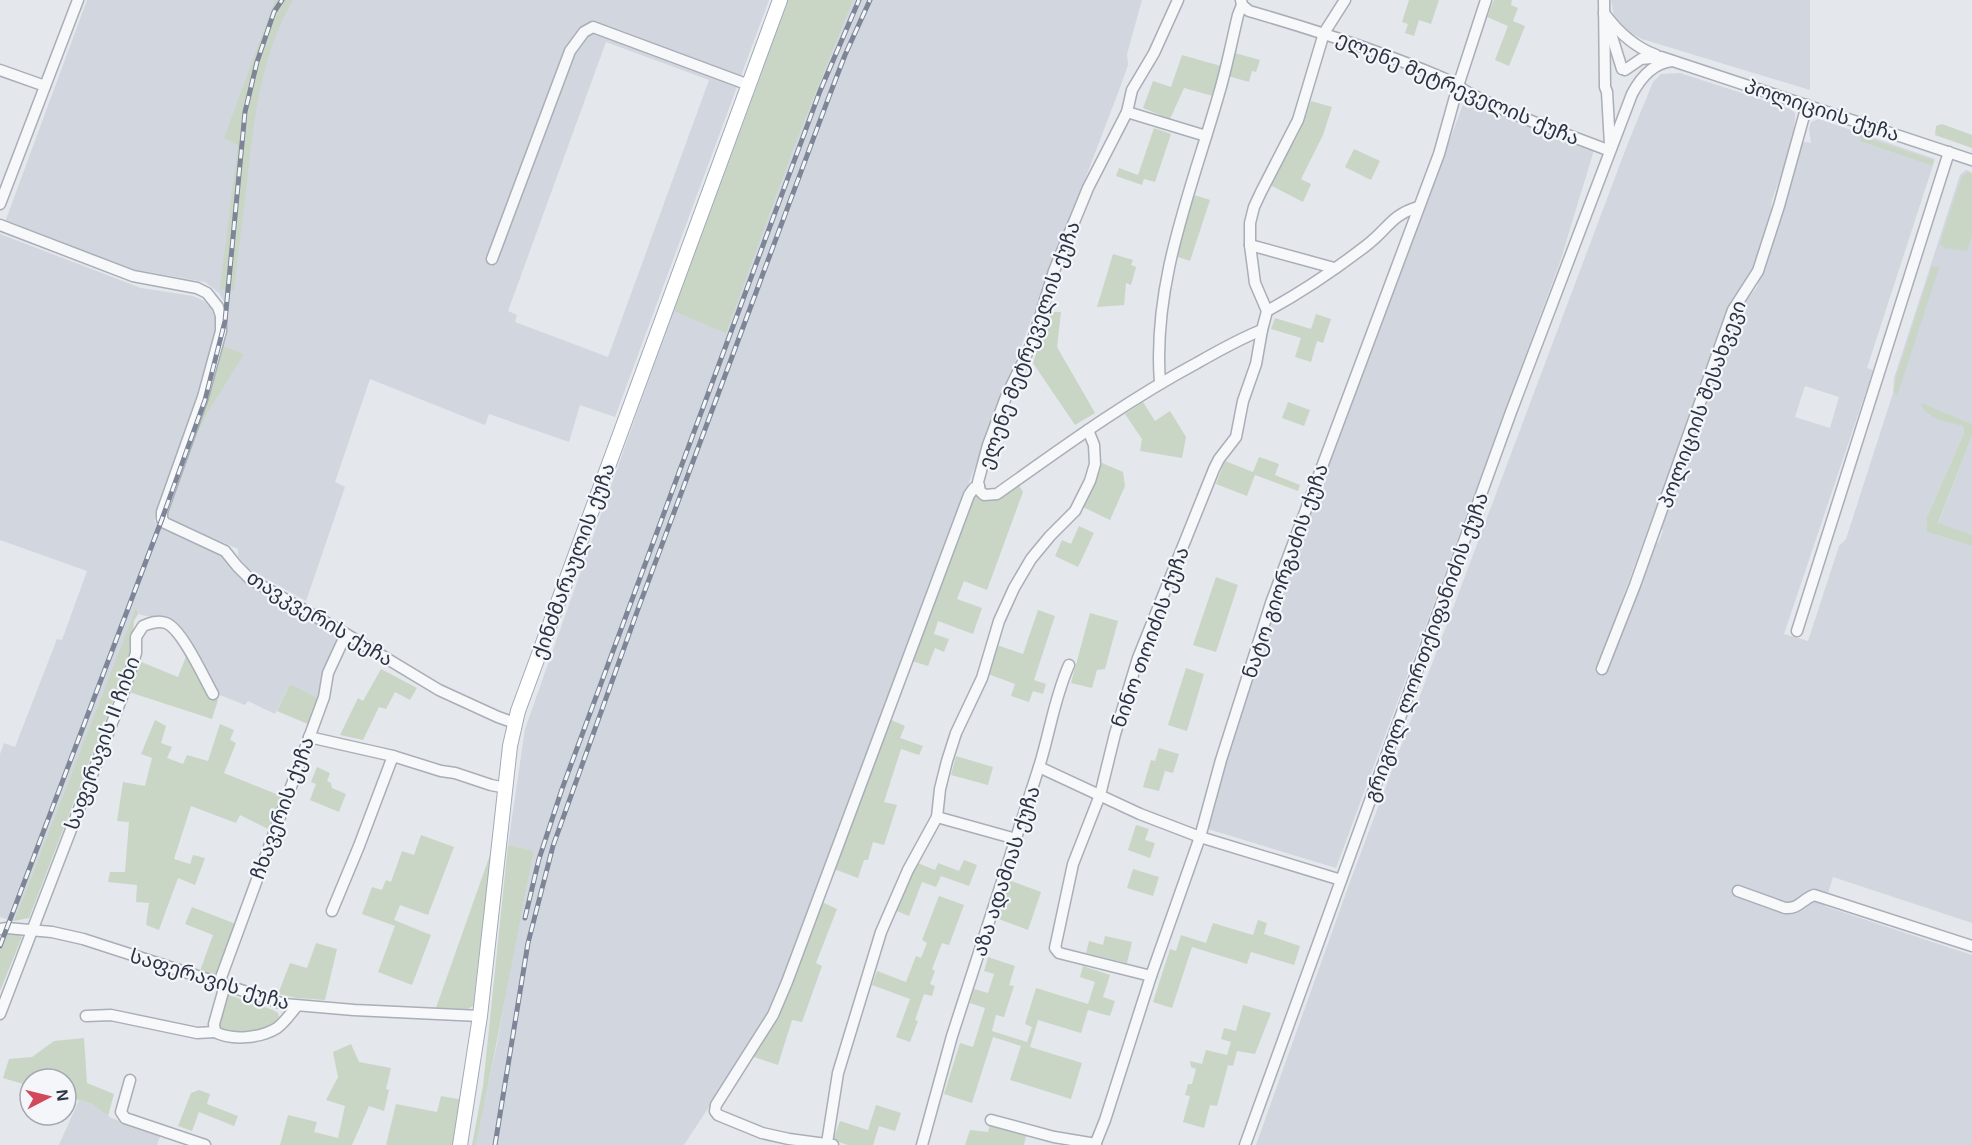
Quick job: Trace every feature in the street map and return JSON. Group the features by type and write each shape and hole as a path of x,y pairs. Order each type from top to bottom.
{"main road":[{"name":"ქინძმარაულის ქუჩა","path":"460,1145 480,1016 510,746 515,723 524,692 780,0"}],"street":[{"path":"0,204 78,0"},
{"name":"ელენე მეტრეველის ქუჩა","path":"1088,429 997,494 984,495 980,491 978,482 988,446 1006,397 1032,343 1054,271 1088,188 1127,112 1132,90 1159,43 1179,0"},
{"path":"1345,0 1324,33 1298,120 1254,207 1250,223 1250,245 1255,283 1267,311 1298,295 1369,244 1391,221 1405,211 1418,207"},
{"name":"ნატო გიორგაძის ქუჩა","path":"1095,1144 1200,837 1221,760 1271,603 1439,154 1486,0"},
{"path":"1604,0 1607,92 1614,98 1628,97 1654,67 1667,59"},
{"path":"1160,383 1158,338 1170,256 1225,74 1242,2"},
{"name":"ელენე მეტრეველის ქუჩა","path":"1242,2 1249,11 1384,54 1446,79 1469,94 1610,151"},
{"path":"1604,12 1623,70 1633,77 1633,91"},
{"name":"პოლიციის ქუჩა","path":"1604,12 1613,25 1635,45 1667,59 1972,160"},
{"path":"492,260 570,51 584,32 593,27 748,85"},
{"path":"1606,80 1612,72 1623,70 1641,59 1667,59"},
{"path":"0,70 45,86"},
{"name":"გრიგოლ ლორთქიფანიძის ქუჩა","path":"1245,1145 1511,412 1633,91"},
{"name":"გრიგოლ ლორთქიფანიძის ქუჩა","path":"1607,92 1610,151"},
{"name":"პოლიციის შესახვევი","path":"1602,669 1639,576 1733,310 1758,271 1807,105"},
{"path":"1127,112 1206,136"},
{"path":"1797,632 1949,152"},
{"name":"თავკვერის ქუჩა","path":"0,225 134,276 197,288 207,293 213,300 221,316 221,331 203,397 162,512 162,519 165,523 225,551 250,579 346,633 439,690 515,723"},
{"path":"1250,245 1334,268"},
{"name":"ნინო თოიძის ქუჩა","path":"1151,976 1056,951 1055,948 1073,864 1100,795 1115,734 1138,658 1214,469 1236,437 1243,401 1256,364 1267,311"},
{"path":"979,486 974,488 969,495 788,982 772,1015 716,1106 715,1111 718,1115 762,1133 830,1144 838,1073 880,932 908,870 937,817 940,789 956,734 982,678 999,621 1014,588 1031,559 1075,511 1090,481 1095,464 1094,445 1088,429 1160,383 1245,337 1263,330"},
{"name":"საფერავის II ჩიხი","path":"33,930 122,697 136,653 136,637 143,626 160,622 173,627 202,672 213,694"},
{"name":"ჩხავერის ქუჩა","path":"215,1032 214,1024 222,984 324,697 328,673 346,633"},
{"path":"1040,767 1059,688 1069,665"},
{"path":"309,737 393,756 506,788"},
{"path":"332,911 393,756"},
{"name":"აზა ადამიას ქუჩა","path":"922,1145 952,1036 1040,767 1140,814 1200,837 1341,880"},
{"path":"937,817 1016,839"},
{"path":"1738,891 1792,909 1814,895 1972,946"},
{"name":"საფერავის ქუჩა","path":"0,929 33,930 83,939 269,1000 297,1006 480,1016"},
{"path":"0,1014 33,930"},
{"path":"86,1016 111,1015 197,1034 215,1032 237,1039 273,1030 297,1006"},
{"path":"130,1080 121,1112 124,1118 205,1145"},
{"path":"991,1120 1054,1137 1095,1144"}],"shaded area":[{"path":"87,0 769,0 615,417 580,405 569,442 489,414 485,425 370,379 335,482 345,487 306,601 247,568 238,556 238,549 166,517 193,443 208,412 243,354 221,345 227,323 227,307 219,293 205,282 132,269 5,222","holes":["606,42 709,80 608,357 515,322 517,315 508,311"]},
{"path":"853,0 1142,0 1127,54 1128,65 1121,85 965,493 780,991 757,1033 684,1145 475,1145 534,851 508,845 525,729 673,311 726,332 795,145"},
{"path":"1611,0 1810,0 1810,90 1642,39 1625,30 1614,17"},
{"path":"1680,73 1791,109 1795,113 1795,118 1792,145 1772,200 1770,219 1756,267 1732,302 1621,602 1629,605 1654,543 1658,543 1663,531 1661,527 1739,309 1757,287 1801,141 1811,143 1809,129 1811,122 1819,119 1935,159 1867,368 1873,370 1784,634 1808,641 1839,546 1846,539 1893,393 1894,378 1960,175 1966,170 1972,172 1969,172 1972,177 1972,424 1921,404 1929,415 1963,426 1964,433 1927,517 1926,532 1972,546 1972,923 1833,877 1824,906 1972,955 1972,1145 1256,1145 1351,879 1628,143 1653,82 1661,74","holes":["1805,386 1839,397 1830,428 1795,417"]},
{"path":"1465,99 1594,150 1560,262 1336,868 1208,829 1228,753 1281,593"},
{"path":"0,234 141,288 193,296 211,307 217,325 196,403 154,521 163,528 221,552 260,592 343,635 320,699 290,684 275,714 248,701 245,705 220,695 161,617 138,614 136,609 14,921 0,917 0,754 4,743 15,747 57,639 62,640 87,571 0,540"},
{"path":"1972,436 1972,535 1938,524"},
{"path":"79,1100 92,1104 111,1118 161,1134 157,1145 59,1145 67,1127 78,1127"}],"green space":[{"path":"275,0 293,0 273,43 256,111 234,290 220,289 238,145 224,138"},
{"path":"788,0 853,0 795,145 726,333 673,311"},
{"path":"1409,0 1439,0 1431,24 1419,20 1414,36 1405,33 1408,24 1402,22"},
{"path":"1494,0 1512,0 1511,5 1518,8 1513,21 1525,26 1509,66 1495,60 1508,26 1487,17"},
{"path":"1235,53 1260,60 1256,72 1252,71 1249,82 1228,76"},
{"path":"1182,55 1221,66 1213,96 1184,88 1170,119 1143,108 1153,81 1171,87"},
{"path":"1311,101 1332,107 1323,135 1301,179 1311,184 1303,202 1270,185 1300,131"},
{"path":"1942,124 1972,135 1972,148 1935,135 1936,126"},
{"path":"1154,128 1171,134 1155,182 1144,179 1142,185 1116,176 1119,168 1138,175"},
{"path":"1861,136 1934,162 1931,165 1860,141"},
{"path":"1354,149 1380,161 1371,180 1345,167"},
{"path":"1969,172 1972,173 1972,236 1967,251 1945,248 1940,244 1942,237 1962,176"},
{"path":"1194,195 1210,200 1190,261 1175,256"},
{"path":"1113,254 1133,260 1131,265 1136,267 1131,285 1126,283 1124,305 1097,307"},
{"path":"1932,266 1939,268 1897,396 1894,391 1896,378"},
{"path":"1050,312 1061,312 1057,347 1095,413 1075,425 1033,363"},
{"path":"1316,314 1331,319 1323,343 1317,341 1311,362 1295,357 1301,338 1271,329 1275,318 1311,329"},
{"path":"221,345 244,354 208,412 193,443 166,517 165,514"},
{"path":"1143,402 1155,421 1170,411 1186,437 1182,458 1140,451 1142,439 1125,414"},
{"path":"1288,402 1310,410 1304,426 1282,418"},
{"path":"1921,403 1972,424 1972,436 1938,523 1972,535 1972,546 1926,532 1927,517 1964,433 1963,426 1932,416 1927,413"},
{"path":"1259,457 1279,464 1275,475 1300,485 1298,491 1255,475 1247,496 1216,484 1225,461 1253,472"},
{"path":"1102,463 1123,472 1125,486 1110,520 1083,507"},
{"path":"1018,484 1023,492 987,590 964,581 957,599 982,608 973,634 938,621 934,634 949,639 944,652 935,648 928,666 912,661 972,497 977,494 986,500 992,500"},
{"path":"1079,526 1094,533 1078,567 1055,556 1062,540 1071,544"},
{"path":"1216,577 1238,585 1216,652 1193,645"},
{"path":"136,608 138,614 134,621 132,645 121,680 29,918 14,921"},
{"path":"1038,610 1055,616 1034,680 1046,684 1043,694 1033,691 1029,702 1011,696 1015,684 988,674 997,645 1023,654"},
{"path":"1090,613 1118,621 1105,669 1097,670 1092,688 1071,683"},
{"path":"187,654 209,694 218,700 212,719 129,692 139,661 178,677"},
{"path":"1186,668 1204,674 1187,731 1168,725"},
{"path":"381,669 417,688 410,700 395,692 386,709 379,707 363,740 340,735 358,698 363,701"},
{"path":"290,684 320,699 310,725 277,711"},
{"path":"889,719 905,726 900,738 923,746 919,755 901,749 884,802 897,805 884,845 873,842 868,860 864,860 858,878 834,869"},
{"path":"155,720 166,726 161,743 172,747 167,758 183,764 187,755 208,761 220,724 234,730 230,740 236,743 224,773 281,796 268,829 240,815 236,823 191,806 174,859 190,864 193,855 205,858 195,885 178,878 159,930 146,925 149,903 136,902 137,885 108,882 110,872 125,872 129,822 117,821 123,782 145,786 152,758 141,754"},
{"path":"1159,748 1179,754 1173,773 1165,771 1159,791 1143,787 1151,760 1155,761"},
{"path":"956,756 993,767 988,785 951,775"},
{"path":"317,767 330,773 327,781 331,783 332,788 346,794 339,812 310,800 316,784 311,782"},
{"path":"1136,825 1149,829 1145,840 1155,843 1150,858 1128,850"},
{"path":"421,835 454,847 428,915 400,905 394,920 431,935 412,985 378,972 395,926 362,914 372,887 382,890 386,880 391,882 402,851 414,855"},
{"path":"508,845 534,851 484,1107 476,1143 472,1145 483,1086"},
{"path":"491,852 473,1006 468,1009 436,1008"},
{"path":"964,860 977,865 969,886 941,876 936,887 922,882 909,916 897,911 915,862 935,870 938,863 959,871"},
{"path":"1133,869 1159,877 1153,896 1127,888"},
{"path":"1009,880 1041,892 1028,930 996,918"},
{"path":"939,896 964,905 949,945 942,943 932,969 935,971 930,984 935,986 932,996 924,994 910,1042 896,1037 910,999 872,985 877,971 906,982 916,956 921,958 927,943 922,940"},
{"path":"822,902 837,909 816,963 822,966 802,1022 792,1020 778,1065 751,1056"},
{"path":"192,907 236,924 216,977 200,971 213,935 185,924"},
{"path":"1258,920 1267,923 1264,934 1300,946 1294,965 1251,952 1247,964 1192,947 1172,1008 1153,1002 1170,949 1176,951 1181,935 1206,943 1213,923 1253,935"},
{"path":"8,934 22,937 0,991 0,939"},
{"path":"1105,936 1132,942 1127,963 1086,953 1089,941 1103,945"},
{"path":"316,943 337,949 325,1000 278,994 290,963 307,968"},
{"path":"988,957 1015,966 1009,985 1014,986 1004,1017 996,1015 992,1031 1027,1042 1032,1027 1025,1024 1036,988 1088,1004 1095,982 1080,977 1083,966 1110,975 1103,997 1115,1001 1110,1016 1088,1010 1081,1033 1038,1020 1030,1047 1082,1063 1071,1099 1010,1080 1021,1046 993,1037 972,1103 944,1094 960,1043 973,1047 985,1008 970,1003 974,989 988,993 994,974 984,971"},
{"path":"226,994 273,1010 278,1013 279,1017 271,1026 241,1035 218,1029"},
{"path":"1243,1005 1271,1013 1255,1054 1237,1051 1233,1066 1228,1065 1217,1106 1210,1105 1204,1128 1183,1122 1190,1096 1185,1095 1188,1084 1192,1084 1196,1069 1191,1067 1190,1061 1202,1064 1206,1050 1227,1055 1231,1042 1221,1039 1224,1028 1236,1031"},
{"path":"84,1038 87,1083 114,1094 108,1116 92,1104 78,1100 78,1067 18,1067 18,1082 3,1078 9,1059 32,1057 54,1041"},
{"path":"351,1044 359,1062 391,1068 384,1111 369,1106 352,1145 280,1145 288,1115 317,1122 314,1132 338,1138 345,1106 326,1100 338,1077 333,1052"},
{"path":"199,1090 210,1094 207,1104 238,1116 234,1126 199,1112 192,1131 178,1126 191,1093"},
{"path":"441,1096 463,1100 454,1145 386,1145 396,1104 437,1112"},
{"path":"876,1105 901,1113 895,1131 879,1126 873,1145 848,1145 833,1140 840,1121 868,1130"},
{"path":"990,1124 1026,1136 1024,1145 965,1145 970,1130 988,1132"}],"railway":[{"path":"0,946 205,400 225,321 245,112 257,62 274,12 282,0"},
{"path":"525,918 539,859 562,789 820,91 859,0"},
{"path":"495,1145 528,943 553,846 638,609 827,102 870,0"}]}
